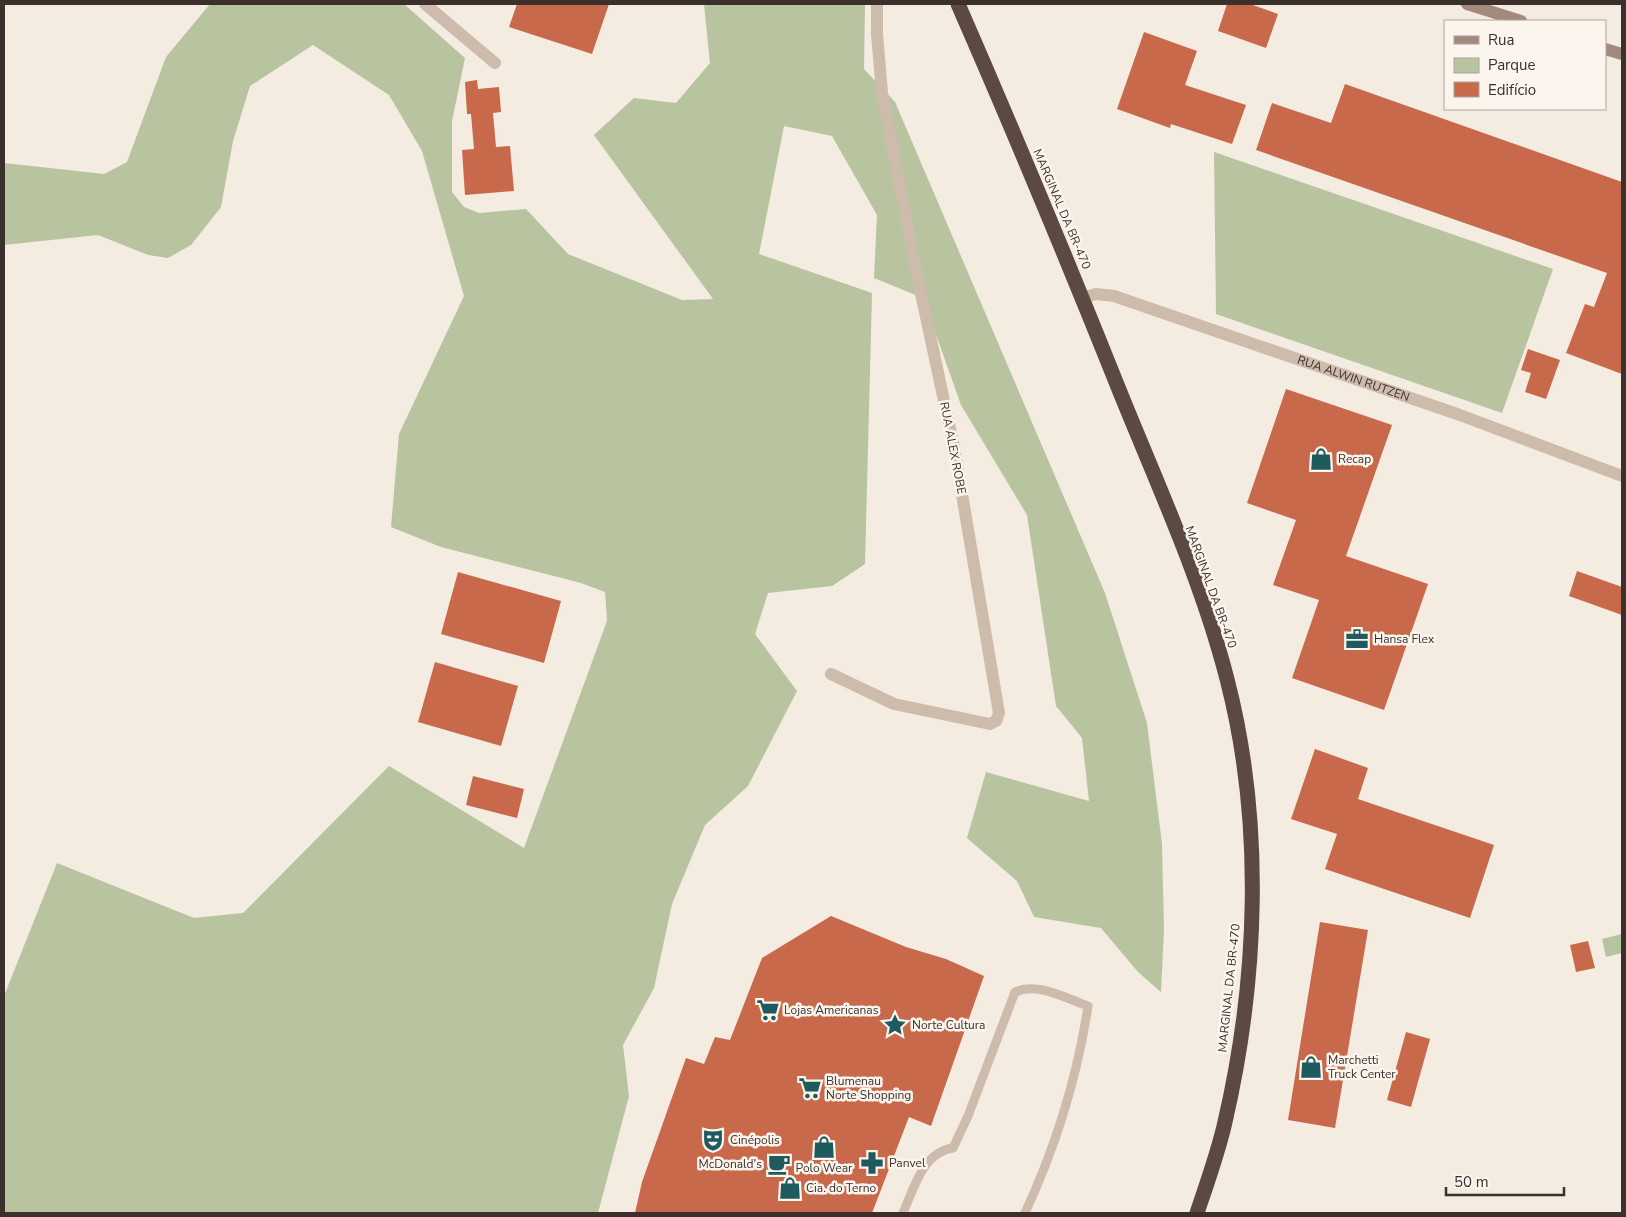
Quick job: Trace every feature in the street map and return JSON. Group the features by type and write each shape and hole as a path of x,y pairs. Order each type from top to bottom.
{"highway":[{"name":"MARGINAL DA BR-470","path":"958,4 1082,298 1205,608 1233,703 1248,801 1252,919 1243,1019 1234,1076 1224,1125 1197,1213"}],"street":[{"path":"425,4 495,63"},
{"name":"RUA ALEX ROBE","path":"832,674 894,704 990,724 996,721 999,713 954,446 917,275 882,93 877,34 877,4"},
{"path":"1467,4 1518,20"},
{"path":"1606,49 1622,54"},
{"name":"RUA ALWIN RUTZEN","path":"1082,298 1096,294 1114,296 1451,412 1622,476"}],"lane":[{"path":"903,1213 926,1164 942,1150 954,1148 1015,992 1025,988 1036,988 1088,1006 1082,1044 1066,1111 1025,1213"}],"green space":[{"path":"210,4 404,4 465,58 452,121 452,192 464,207 479,213 526,209 568,254 682,300 713,299 594,135 634,98 676,103 710,63 704,4 865,4 864,69 895,102 1105,593 1147,723 1162,844 1164,930 1161,992 1138,972 1101,928 1034,917 1017,881 967,838 986,772 1089,801 1082,738 1056,706 1027,515 961,405 923,298 874,278 877,215 832,136 784,126 759,254 872,293 865,564 832,586 768,593 755,634 797,691 748,786 705,825 672,904 654,988 623,1045 629,1096 598,1213 4,1213 4,996 57,863 194,918 243,913 389,766 524,848 607,621 605,592 581,583 441,547 391,527 399,434 464,296 422,151 389,95 313,45 250,86 233,141 221,207 191,245 168,258 148,255 98,235 4,245 4,163 104,174 127,162 166,57"},
{"path":"1214,152 1553,269 1502,413 1216,314"},
{"path":"1622,934 1622,953 1606,957 1602,939"}],"building":[{"path":"517,4 609,4 592,54 509,27"},
{"path":"1227,4 1250,4 1278,14 1266,48 1218,31"},
{"path":"1144,32 1197,51 1185,85 1246,105 1232,144 1171,124 1170,128 1117,109"},
{"path":"477,80 478,89 499,87 501,112 493,113 496,147 510,146 514,191 465,195 462,150 474,149 471,114 467,114 465,82"},
{"path":"1345,84 1622,182 1622,374 1566,353 1585,304 1594,307 1607,273 1256,150 1272,103 1331,123"},
{"path":"1528,349 1560,360 1546,399 1525,392 1531,373 1521,370"},
{"path":"1286,389 1392,425 1346,556 1428,584 1384,710 1292,678 1319,600 1273,585 1296,520 1247,503"},
{"path":"1577,571 1622,587 1622,615 1569,596"},
{"path":"458,572 561,601 544,663 441,634"},
{"path":"435,662 518,686 501,746 418,722"},
{"path":"1315,749 1368,768 1358,799 1494,845 1470,918 1325,869 1337,834 1291,819"},
{"path":"473,776 524,789 517,818 466,805"},
{"name":"Blumenau Norte Shopping","path":"831,916 906,947 946,959 984,976 931,1126 909,1117 872,1213 635,1213 642,1182 686,1058 704,1064 715,1037 730,1040 762,958"},
{"path":"1320,922 1368,930 1335,1128 1288,1120"},
{"path":"1588,941 1595,968 1576,972 1570,945"},
{"path":"1406,1032 1430,1039 1411,1107 1387,1100"}],"place":[{"name":"Recap","path":"1321,459"},
{"name":"Hansa Flex","path":"1357,639"},
{"name":"Lojas Americanas","path":"768,1010"},
{"name":"Norte Cultura","path":"895,1025"},
{"name":"Marchetti Truck Center","path":"1311,1067"},
{"name":"Blumenau Norte Shopping","path":"810,1088"},
{"name":"Cinépolis","path":"713,1140"},
{"name":"Polo Wear","path":"824,1147"},
{"name":"Panvel","path":"872,1163"},
{"name":"McDonald's","path":"779,1164"},
{"name":"Cia. do Terno","path":"790,1188"}]}
